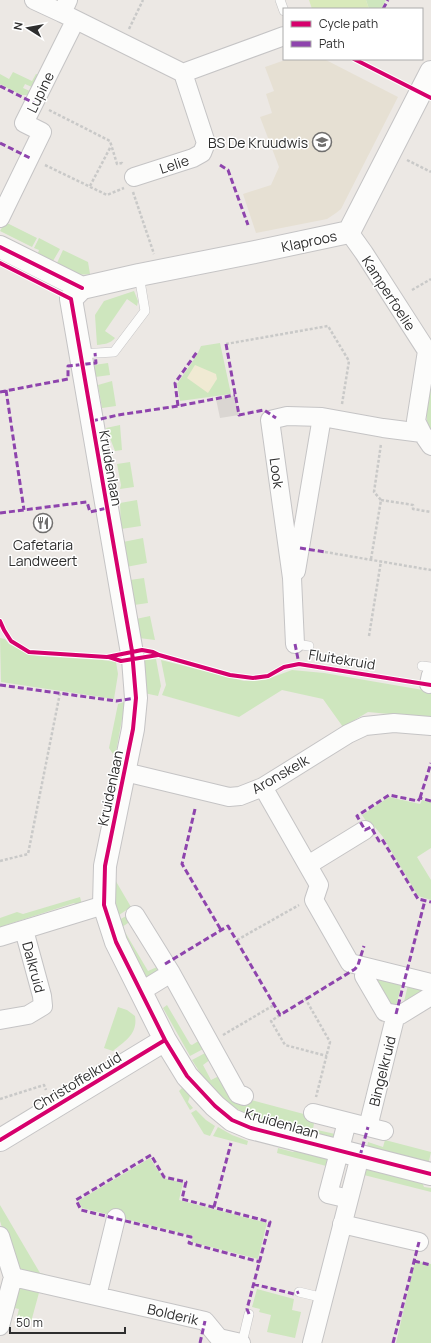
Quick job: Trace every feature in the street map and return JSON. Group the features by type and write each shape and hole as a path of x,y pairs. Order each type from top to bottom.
{"street":[{"path":"34,0 68,11 121,44 183,73 283,36"},
{"name":"Lupine","path":"0,218 42,132 24,123 34,103 68,11"},
{"name":"Klaproos","path":"76,294 139,275 349,232 431,72"},
{"name":"Lelie","path":"128,180 193,158 202,153 206,143 183,73"},
{"name":"Kamperfoelie","path":"349,232 429,350 416,421 426,439"},
{"path":"0,247 76,294"},
{"path":"0,263 76,294"},
{"name":"Kruidenlaan","path":"76,294 80,354 132,652 136,698 133,729 105,866 104,905 116,942 164,1040 187,1076 215,1106 232,1120 250,1128 431,1174"},
{"name":"Look","path":"302,645 270,420 287,416 322,417 384,428 426,439"},
{"name":"Look","path":"292,578 295,576 322,417"},
{"name":"Aronskelk","path":"125,772 229,797 240,796 263,787 348,734 365,726 394,723 431,726"},
{"path":"263,787 319,885 314,900 350,963 431,983"},
{"path":"308,865 365,830"},
{"path":"0,937 104,905"},
{"name":"Kruidenlaan","path":"135,915 171,973 238,1094 244,1096"},
{"name":"Dalkruid","path":"0,1020 28,1015 43,1006 42,996 24,930"},
{"path":"366,967 364,976 385,1012 400,1015 431,996"},
{"path":"140,992 171,973"},
{"name":"Bingelkruid","path":"376,1129 396,1014"},
{"name":"Christoffelkruid","path":"0,1140 164,1040"},
{"name":"Kruidenlaan","path":"312,1113 376,1129"},
{"path":"347,1122 328,1194 349,1199"},
{"path":"312,1343 360,1156"},
{"path":"97,1296 116,1218"},
{"path":"342,1224 419,1242"},
{"path":"0,1236 13,1277 0,1326"},
{"name":"Bolderik","path":"13,1277 205,1321 219,1338 242,1343"}],"lane":[{"path":"80,354 114,352 145,311 139,275"},
{"path":"299,1292 324,1298"},
{"path":"242,1343 249,1314"}],"path":[{"path":"121,44 143,0"},
{"path":"34,103 110,141 117,164 122,163 154,254"},
{"path":"90,186 111,145"},
{"path":"30,158 107,195 128,180"},
{"path":"412,290 431,279"},
{"path":"226,344 328,326 349,361 340,420"},
{"path":"384,428 374,492 381,500 413,505 413,509 431,512"},
{"path":"371,560 381,500"},
{"path":"325,552 431,570"},
{"path":"368,636 381,561"},
{"path":"0,861 28,854 60,693"},
{"path":"237,940 305,901 314,900"},
{"path":"305,998 330,1042 312,1113"},
{"path":"209,1042 274,1005"},
{"path":"280,1014 271,1021 285,1045 326,1056"}],"shaded area":[{"name":"BS De Kruudwis","path":"285,60 326,60 398,97 341,209 327,219 256,233 243,194 271,185 279,167 260,117 272,113 266,94 274,91 265,67"},
{"path":"235,395 239,415 220,418 216,399"}],"green space":[{"path":"309,0 366,0 369,8 312,8"},
{"path":"366,0 386,0 382,8 369,8"},
{"path":"13,72 32,81 36,74 40,75 34,88 25,84 23,88 32,92 29,95 21,95 0,84 0,74 9,79"},
{"path":"5,222 37,238 32,247 0,231"},
{"path":"39,238 60,249 53,261 38,253 39,250 34,248"},
{"path":"63,250 88,262 90,274 76,274 58,264 57,263"},
{"path":"134,291 138,301 137,306 127,299 105,331 115,338 109,343 97,345 95,315 104,301"},
{"path":"220,343 231,394 180,401 177,384 197,355 201,346"},
{"path":"108,363 110,375 95,377 94,365"},
{"path":"431,379 431,431 428,426 427,413"},
{"path":"112,381 116,406 102,408 98,385"},
{"path":"120,425 122,450 115,451 106,428"},
{"path":"130,462 134,487 120,489 121,485 117,464"},
{"path":"137,500 141,526 121,529 120,503"},
{"path":"143,538 147,563 126,567 125,560 127,559 123,542"},
{"path":"144,578 148,603 134,605 130,580"},
{"path":"150,616 155,640 139,638 136,619"},
{"path":"0,638 5,639 9,644 27,653 38,656 116,662 118,674 114,699 1,682"},
{"path":"156,659 161,686 158,696 144,693 142,662 145,660"},
{"path":"161,660 244,681 265,680 292,670 324,673 423,690 431,690 431,718 368,712 343,727 323,699 282,690 239,717 162,695 166,685"},
{"path":"127,701 127,709 123,714 116,752 113,754 109,748 118,704"},
{"path":"389,797 420,804 422,800 431,802 431,848 417,857 431,880 431,900 418,896 383,837 374,826 368,824 362,815"},
{"path":"114,878 131,907 116,917 112,899"},
{"path":"80,897 83,908 74,903 6,925 2,931 0,931 0,918 17,912 23,914"},
{"path":"128,915 131,921 122,927 148,971 157,967 159,970 148,982 117,921"},
{"path":"368,974 402,982 396,1007 386,1005"},
{"path":"408,985 429,990 402,1010"},
{"path":"167,1005 190,1044 192,1045 200,1040 205,1048 190,1056 163,1008"},
{"path":"118,1007 127,1010 135,1016 135,1028 130,1036 113,1051 104,1048"},
{"path":"207,1052 211,1059 203,1065 211,1080 221,1075 232,1095 315,1117 313,1129 335,1134 337,1123 339,1139 250,1117 220,1098 204,1079 192,1060"},
{"path":"182,1088 190,1096 188,1102 193,1108 190,1110 179,1091"},
{"path":"196,1110 206,1120 215,1126 210,1136 204,1134 191,1113"},
{"path":"218,1127 232,1135 248,1141 247,1145 213,1136"},
{"path":"385,1140 431,1152 429,1161 425,1164 367,1147 368,1142 383,1147"},
{"path":"278,1148 293,1152 299,1149 329,1158 330,1167 277,1153"},
{"path":"150,1158 163,1178 183,1183 179,1200 267,1223 258,1259 191,1242 193,1236 82,1208 78,1201"},
{"path":"361,1167 421,1180 424,1187 431,1188 431,1192 360,1174"},
{"path":"0,1205 40,1273 44,1274 42,1278 17,1268 12,1261 0,1221"},
{"path":"415,1261 431,1264 431,1343 396,1343"},
{"path":"22,1286 40,1289 31,1322 28,1324 16,1321 19,1309 10,1307 14,1290"},
{"path":"257,1289 294,1299 292,1310 301,1312 295,1338 267,1332 271,1315 259,1312 260,1309 252,1307"}],"sand":[{"path":"195,365 216,374 217,379 208,393 187,378"}],"marked path":[{"path":"384,8 388,0"},
{"path":"0,86 34,103"},
{"path":"0,143 30,158"},
{"path":"220,165 228,170 248,225"},
{"path":"226,344 239,415 264,410 276,418"},
{"path":"178,406 175,383 197,352"},
{"path":"0,392 68,379 68,366 96,363 95,353"},
{"path":"6,390 24,510"},
{"path":"92,421 118,415 178,406 235,395"},
{"path":"0,513 87,502 90,512 107,508"},
{"path":"300,548 325,552"},
{"path":"295,644 299,664"},
{"path":"0,685 116,701 136,698"},
{"path":"420,798 431,763"},
{"path":"431,801 420,798 418,801 389,795 357,816 365,830 371,827 379,841 382,839 418,899 431,902"},
{"path":"195,809 182,864 221,930"},
{"path":"396,1014 425,900"},
{"path":"165,964 228,926 280,1015 355,969 358,965 364,946"},
{"path":"360,1156 368,1127"},
{"path":"214,1207 231,1143"},
{"path":"249,1314 247,1309 270,1222 182,1199 186,1182 164,1177 151,1155 76,1200 81,1210 191,1237 189,1243 260,1262"},
{"path":"393,1343 419,1242"},
{"path":"414,1261 431,1265"},
{"path":"253,1284 294,1294 299,1292"},
{"path":"200,1343 205,1321"}],"cycle path":[{"path":"356,60 431,98"},
{"path":"0,247 82,288"},
{"path":"0,263 71,299 132,651 136,698 133,729 105,866 104,905 116,942 165,1040 187,1076 215,1106 232,1120 251,1128 431,1174"},
{"name":"Fluitekruid","path":"0,621 11,641 29,652 107,657 142,650 230,675 253,678 268,676 284,667 299,664 431,685"},
{"path":"109,657 121,661 158,655"},
{"path":"0,1140 165,1040"}],"place":[{"name":"BS De Kruudwis","path":"322,142"},
{"name":"Cafetaria Landweert","path":"43,523"}]}
